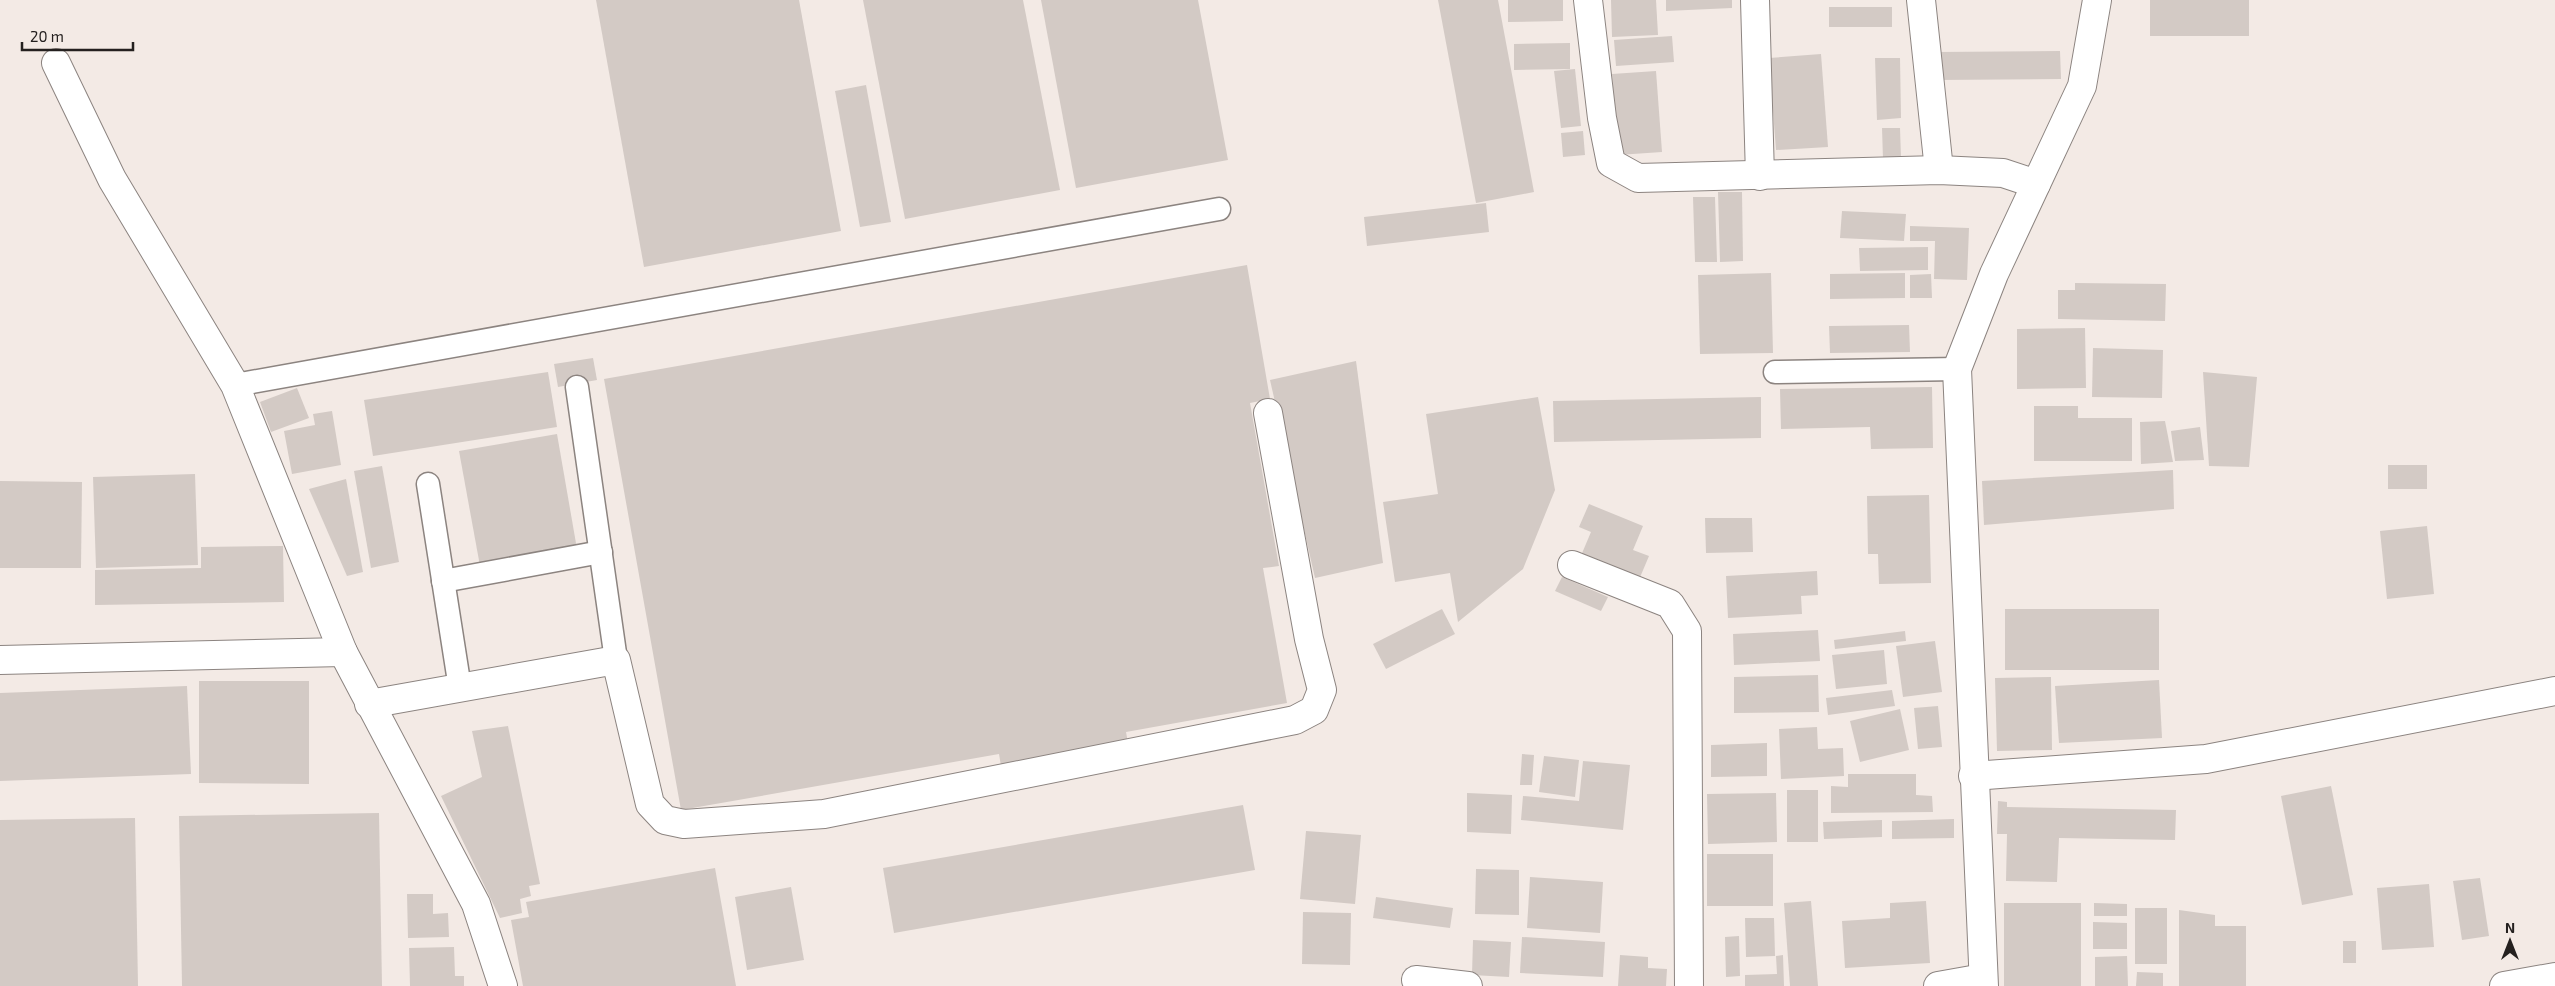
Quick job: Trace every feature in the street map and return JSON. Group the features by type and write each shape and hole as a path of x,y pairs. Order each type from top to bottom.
{"street":[{"path":"1588,0 1602,118 1611,163 1638,178 1939,170 2002,173 2036,184"},
{"path":"1755,0 1760,176"},
{"path":"1921,0 1939,170"},
{"path":"1938,986 1983,982 1957,369 1994,274 2082,86 2097,0"},
{"path":"56,63 112,179 235,385 343,652 476,904 503,986"},
{"path":"369,704 616,660 650,804 665,820 684,824 824,814 1295,720 1314,710 1322,690 1310,640 1268,413"},
{"path":"1572,565 1670,604 1687,632 1689,986"},
{"path":"0,660 343,652"},
{"path":"1973,776 2206,759 2555,691"},
{"path":"2504,986 2555,977"},
{"path":"1416,980 1468,986"}],"lane":[{"path":"235,385 1219,208"},
{"path":"1774,372 1957,369"},
{"path":"577,387 616,660"},
{"path":"428,484 460,688"},
{"path":"443,581 600,552"}],"building":[{"path":"596,0 799,0 841,231 644,267"},
{"path":"863,0 1023,0 1060,190 905,219"},
{"path":"1041,0 1198,0 1228,160 1076,188"},
{"path":"1438,0 1498,0 1534,192 1476,203"},
{"path":"1508,0 1563,0 1563,21 1508,22"},
{"path":"1611,0 1656,0 1658,35 1612,37"},
{"path":"1666,0 1732,0 1732,8 1666,11"},
{"path":"2150,0 2249,0 2249,36 2150,36"},
{"path":"1829,7 1892,7 1892,27 1829,27"},
{"path":"1672,36 1674,62 1616,66 1614,40"},
{"path":"1570,43 1570,69 1514,70 1514,44"},
{"path":"2060,51 2061,79 1937,80 1937,52"},
{"path":"1821,54 1828,147 1776,150 1769,58"},
{"path":"1875,58 1900,58 1901,118 1877,120"},
{"path":"1575,69 1581,126 1561,128 1554,71"},
{"path":"1656,71 1662,152 1618,155 1612,74"},
{"path":"866,85 891,222 860,227 835,91"},
{"path":"1882,128 1900,128 1901,158 1883,159"},
{"path":"1583,131 1585,155 1563,157 1561,133"},
{"path":"1718,192 1742,192 1743,261 1720,262"},
{"path":"1693,197 1715,197 1717,262 1695,262"},
{"path":"1486,203 1489,232 1367,246 1364,217"},
{"path":"1842,211 1906,214 1904,241 1840,238"},
{"path":"1910,226 1969,228 1967,280 1934,279 1935,241 1910,241"},
{"path":"1928,247 1928,270 1860,271 1859,248"},
{"path":"1247,265 1270,399 1250,403 1279,566 1263,568 1287,703 1126,732 1128,743 1001,766 999,754 681,810 604,379"},
{"path":"1771,273 1773,353 1700,354 1698,275"},
{"path":"1905,273 1905,298 1830,299 1830,274"},
{"path":"1931,274 1932,298 1910,298 1910,275"},
{"path":"2075,283 2166,284 2165,321 2058,319 2058,290 2075,290"},
{"path":"1909,325 1910,352 1830,353 1829,326"},
{"path":"2085,328 2086,388 2017,389 2017,329"},
{"path":"2093,348 2163,350 2162,398 2092,397"},
{"path":"593,358 597,380 558,387 554,364"},
{"path":"1356,361 1383,563 1315,578 1270,380"},
{"path":"548,372 557,427 373,456 364,400"},
{"path":"2203,372 2257,377 2249,467 2209,466"},
{"path":"1932,387 1933,448 1871,449 1870,427 1781,429 1780,389"},
{"path":"297,388 309,418 271,432 260,402"},
{"path":"1538,397 1555,490 1523,569 1458,622 1450,573 1395,582 1383,502 1438,494 1426,414"},
{"path":"1761,397 1761,438 1554,442 1553,401"},
{"path":"2034,406 2078,406 2078,418 2132,418 2132,461 2034,461"},
{"path":"332,411 341,465 292,474 284,431 315,425 313,414"},
{"path":"2165,421 2173,462 2141,464 2140,422"},
{"path":"2200,427 2204,460 2175,461 2171,431"},
{"path":"557,434 577,549 480,566 459,451"},
{"path":"2388,465 2427,465 2427,489 2388,489"},
{"path":"382,466 399,562 371,568 354,471"},
{"path":"2173,470 2174,509 1984,525 1982,481"},
{"path":"195,474 198,565 96,568 93,477"},
{"path":"346,479 363,572 347,576 309,489"},
{"path":"0,481 82,482 81,568 0,568"},
{"path":"1929,495 1931,583 1879,584 1878,554 1868,554 1867,496"},
{"path":"1589,504 1643,526 1633,550 1649,556 1638,582 1580,558 1591,532 1579,527"},
{"path":"1705,518 1752,518 1753,552 1706,553"},
{"path":"2427,526 2434,594 2387,599 2380,531"},
{"path":"283,546 284,602 95,605 95,570 201,568 201,547"},
{"path":"1817,571 1818,595 1801,596 1802,614 1728,618 1726,576"},
{"path":"1562,577 1608,597 1601,611 1555,591"},
{"path":"1442,609 1455,634 1386,669 1373,644"},
{"path":"2005,609 2159,609 2159,670 2005,670"},
{"path":"1818,630 1820,661 1734,665 1733,634"},
{"path":"1905,631 1906,641 1835,649 1834,640"},
{"path":"1935,641 1942,692 1903,697 1896,646"},
{"path":"1884,650 1887,684 1836,689 1832,655"},
{"path":"1818,675 1819,712 1734,713 1734,677"},
{"path":"2051,677 2052,750 1997,751 1995,678"},
{"path":"2159,680 2162,738 2059,743 2055,686"},
{"path":"199,681 309,681 309,784 199,783"},
{"path":"187,686 191,774 0,781 0,693"},
{"path":"1892,690 1895,706 1828,715 1826,698"},
{"path":"1938,706 1942,747 1918,749 1914,708"},
{"path":"1900,709 1909,750 1860,762 1850,721"},
{"path":"508,726 540,884 529,886 531,896 520,899 522,913 500,918 441,796 482,777 472,731"},
{"path":"1817,727 1818,749 1843,748 1844,776 1781,779 1779,729"},
{"path":"1767,743 1767,776 1711,777 1711,745"},
{"path":"1522,754 1534,755 1532,785 1520,785"},
{"path":"1544,756 1579,760 1575,797 1539,792"},
{"path":"1583,761 1630,765 1623,830 1521,820 1523,796 1579,801"},
{"path":"1848,774 1916,774 1916,795 1932,796 1933,812 1831,813 1831,786 1848,787"},
{"path":"2331,786 2353,895 2302,905 2281,796"},
{"path":"1787,790 1818,790 1818,842 1787,842"},
{"path":"1467,793 1512,795 1511,834 1467,832"},
{"path":"1776,793 1777,842 1708,844 1707,794"},
{"path":"1998,801 2007,802 2007,807 2176,810 2175,840 2059,838 2057,882 2006,881 2007,834 1997,834"},
{"path":"1243,805 1255,870 894,933 883,868"},
{"path":"379,813 382,986 182,986 179,816"},
{"path":"135,818 138,986 0,986 0,820"},
{"path":"1954,819 1954,838 1892,839 1892,821"},
{"path":"1882,820 1882,837 1824,839 1823,822"},
{"path":"1306,831 1361,835 1355,904 1300,899"},
{"path":"1707,854 1773,854 1773,906 1707,906"},
{"path":"715,868 736,986 523,986 511,920 529,917 526,902"},
{"path":"1476,869 1519,870 1519,915 1475,914"},
{"path":"1530,877 1603,882 1600,933 1527,928"},
{"path":"2480,878 2489,936 2462,940 2453,881"},
{"path":"2429,884 2434,947 2382,950 2377,888"},
{"path":"791,887 804,960 747,970 735,897"},
{"path":"407,894 433,894 433,914 448,913 449,937 408,938"},
{"path":"1376,897 1453,908 1450,928 1373,918"},
{"path":"1811,901 1818,986 1790,986 1784,903"},
{"path":"1926,901 1930,963 1845,968 1842,921 1890,918 1890,903"},
{"path":"2004,903 2081,903 2081,986 2004,986"},
{"path":"2094,903 2127,904 2127,916 2094,916"},
{"path":"2135,908 2167,908 2167,964 2135,964"},
{"path":"2179,910 2215,915 2215,926 2246,926 2246,986 2179,986"},
{"path":"1303,912 1351,913 1350,965 1302,964"},
{"path":"1745,918 1774,918 1775,956 1746,957"},
{"path":"2093,922 2127,923 2127,949 2093,949"},
{"path":"1739,936 1740,976 1726,977 1725,937"},
{"path":"1522,937 1605,942 1603,977 1520,973"},
{"path":"1473,940 1511,942 1509,977 1472,975"},
{"path":"2343,941 2356,941 2356,963 2343,963"},
{"path":"454,947 455,976 464,976 464,986 410,986 409,948"},
{"path":"1620,955 1648,957 1648,968 1667,969 1666,986 1618,986"},
{"path":"1783,955 1784,986 1745,986 1745,975 1777,974 1776,956"},
{"path":"2127,956 2128,986 2095,986 2095,957"},
{"path":"2137,972 2163,973 2163,986 2136,986"}]}
